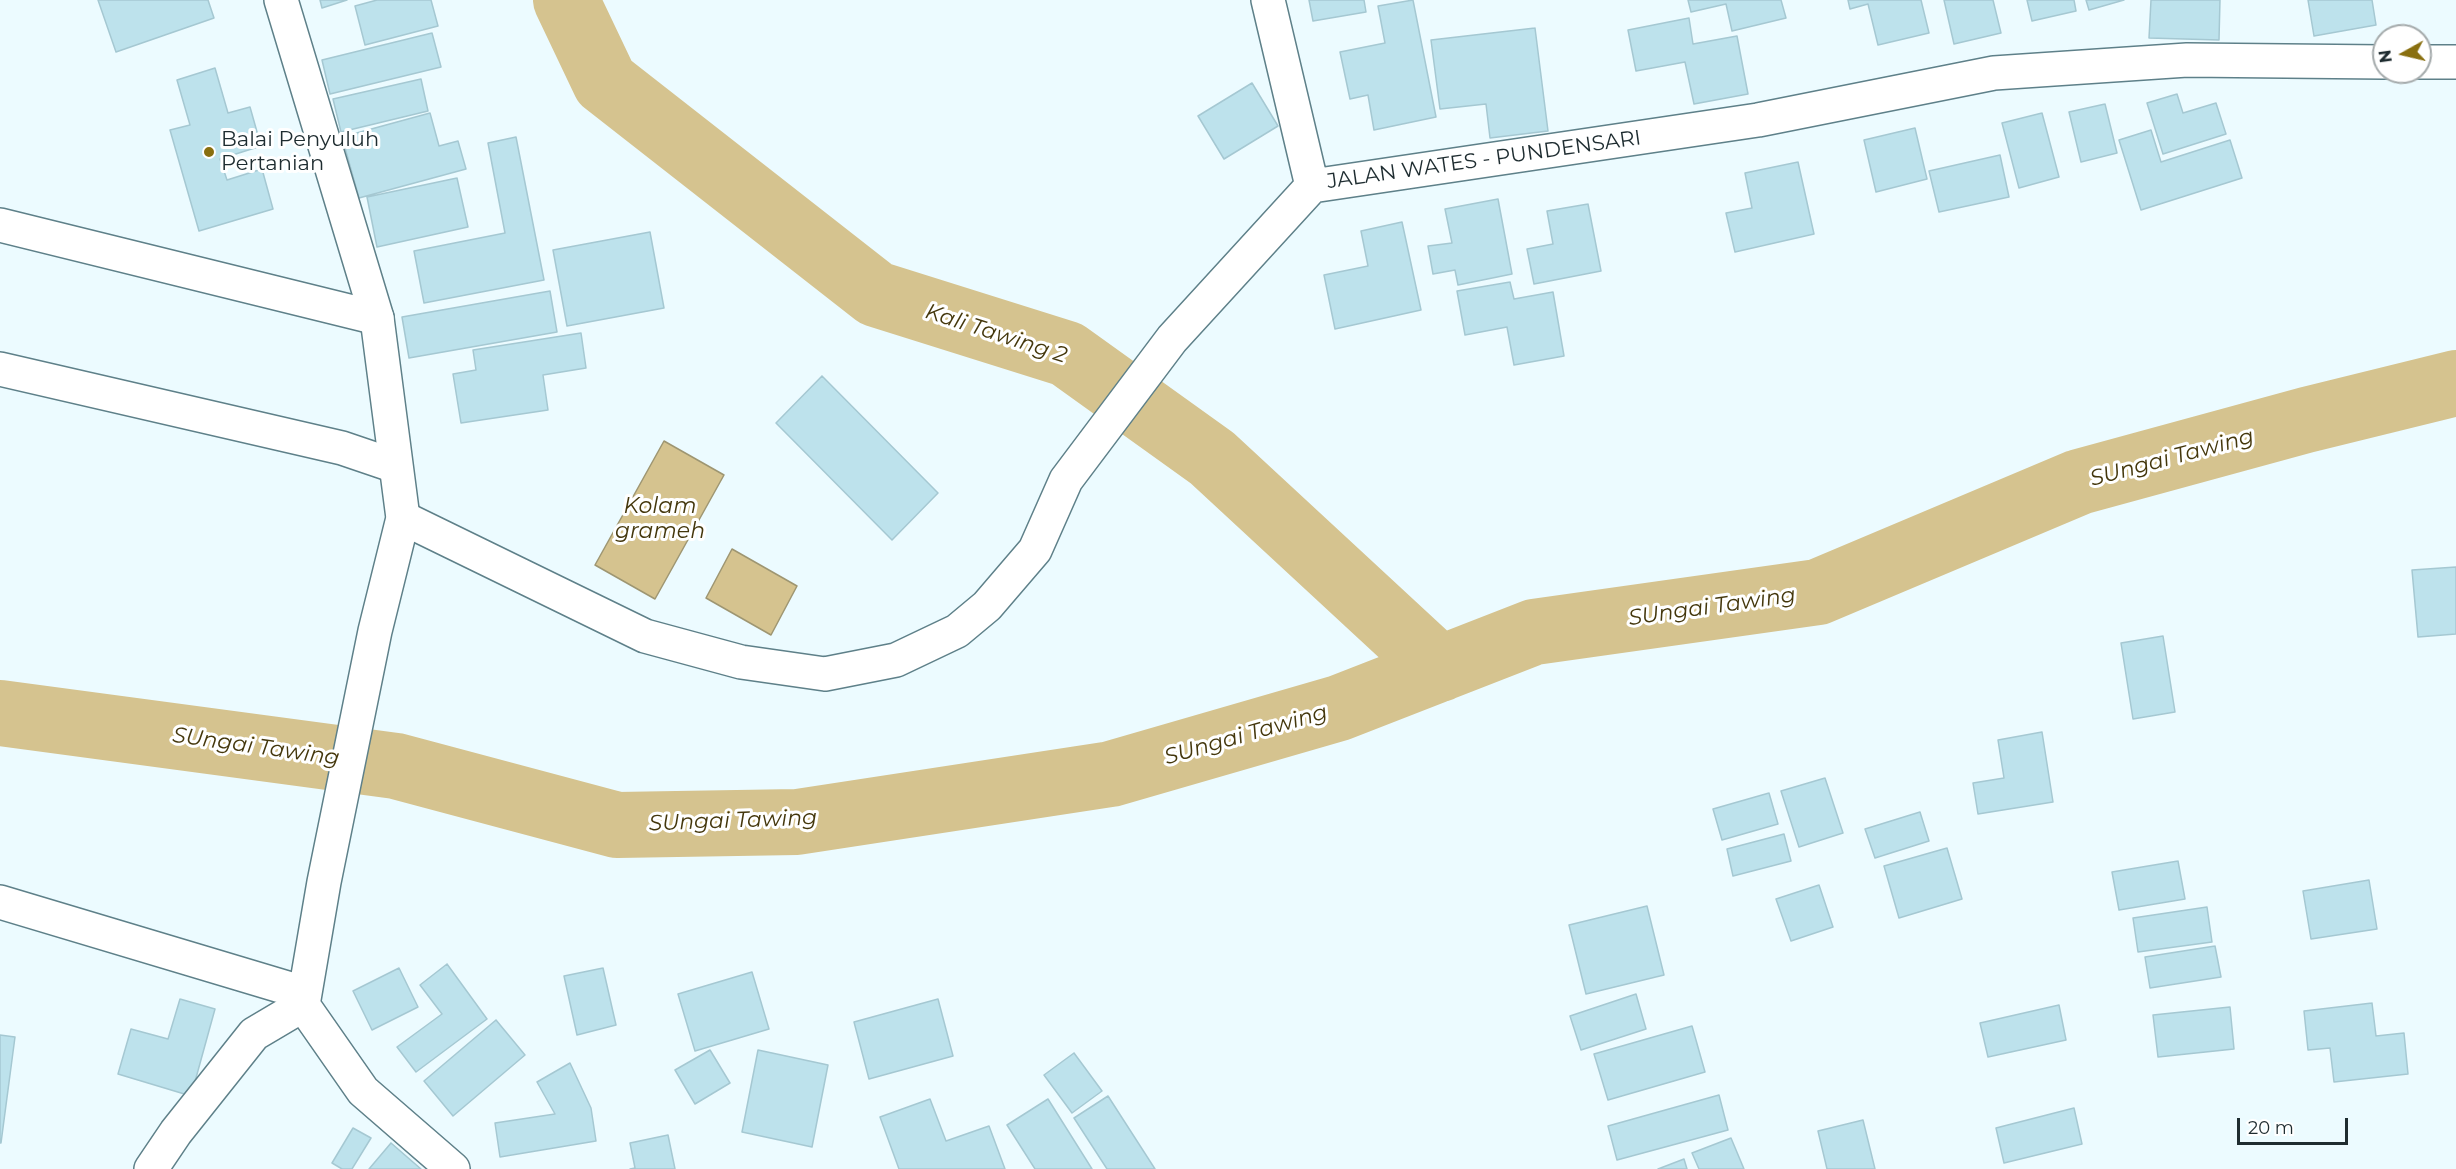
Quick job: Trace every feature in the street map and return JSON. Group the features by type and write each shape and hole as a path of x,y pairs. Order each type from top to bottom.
{"street":[{"path":"151,1169 176,1132 254,1034 303,999 375,630 403,518 377,318 281,0"},
{"path":"1268,0 1312,186"},
{"name":"JALAN WATES - PUNDENSARI","path":"403,518 645,636 741,662 825,674 896,660 957,632 987,606 1035,550 1066,480 1173,339 1312,186 1758,120 1994,73 2187,60 2372,62"},
{"path":"2432,62 2456,62"},
{"path":"0,225 377,318"},
{"path":"0,369 342,448 395,466"},
{"path":"0,902 303,999 363,1091 453,1169"}],"water":[{"name":"Kolam grameh","path":"664,441 724,475 655,599 595,565"},
{"name":"Kolam grameh","path":"732,549 797,586 771,635 706,598"}],"building":[{"path":"98,0 208,0 214,18 116,52"},
{"path":"320,0 347,0 322,8"},
{"path":"377,0 431,0 438,26 365,45 355,6"},
{"path":"1309,0 1364,0 1366,12 1313,21"},
{"path":"1413,0 1436,117 1374,130 1368,95 1350,99 1340,52 1385,43 1378,6"},
{"path":"1688,0 1781,0 1786,18 1732,31 1726,4 1691,12"},
{"path":"1848,0 1921,0 1929,33 1878,45 1868,4 1850,9"},
{"path":"1944,0 1993,0 2001,33 1954,44"},
{"path":"2027,0 2074,0 2076,11 2032,21"},
{"path":"2086,0 2124,0 2089,10"},
{"path":"2151,0 2220,0 2219,40 2149,38"},
{"path":"2308,0 2372,0 2376,24 2314,36"},
{"path":"1689,18 1693,44 1737,36 1748,94 1694,104 1685,62 1636,71 1628,30"},
{"path":"1535,28 1548,131 1490,138 1486,104 1440,109 1431,40"},
{"path":"432,33 441,67 330,94 322,60"},
{"name":"Balai Penyuluh Pertanian","path":"215,68 228,113 250,107 261,146 220,159 227,180 262,169 273,209 199,231 170,130 190,125 177,80"},
{"path":"421,79 428,111 341,132 333,99"},
{"path":"1252,83 1278,126 1224,159 1198,116"},
{"path":"2177,94 2183,113 2216,103 2226,134 2163,154 2147,103"},
{"path":"2105,104 2117,153 2081,162 2069,112"},
{"path":"430,113 439,146 458,141 466,169 359,198 342,137"},
{"path":"2042,113 2059,177 2019,188 2002,123"},
{"path":"1915,128 1927,179 1876,192 1864,140"},
{"path":"2151,130 2161,162 2230,140 2242,178 2141,210 2119,140"},
{"path":"516,137 544,280 424,303 414,251 505,233 488,143"},
{"path":"2000,155 2009,197 1939,212 1929,171"},
{"path":"1798,162 1814,234 1735,252 1726,213 1752,208 1745,173"},
{"path":"457,178 468,227 377,247 367,197"},
{"path":"1498,199 1512,274 1458,285 1455,270 1433,274 1428,246 1452,243 1445,209"},
{"path":"1588,204 1601,271 1534,284 1527,249 1553,244 1547,211"},
{"path":"1402,222 1421,310 1335,329 1324,275 1368,266 1361,231"},
{"path":"650,232 664,308 567,326 553,250"},
{"path":"1510,282 1514,299 1553,292 1564,356 1514,365 1507,327 1465,335 1457,291"},
{"path":"550,291 557,332 409,358 402,317"},
{"path":"581,333 586,368 543,375 548,410 461,423 453,374 476,370 473,350"},
{"path":"822,376 938,493 892,540 776,423"},
{"path":"2456,567 2456,634 2418,637 2412,570"},
{"path":"2163,636 2175,712 2133,719 2121,643"},
{"path":"2042,732 2053,802 1978,814 1973,783 2004,778 1998,740"},
{"path":"1825,778 1843,833 1799,847 1781,791"},
{"path":"1769,793 1778,824 1722,840 1713,809"},
{"path":"1920,812 1929,841 1875,858 1865,829"},
{"path":"1784,834 1791,861 1733,876 1727,849"},
{"path":"1947,848 1962,899 1899,918 1884,866"},
{"path":"2178,861 2185,899 2119,910 2112,872"},
{"path":"2369,880 2377,929 2311,939 2303,891"},
{"path":"1819,885 1833,927 1791,941 1776,899"},
{"path":"1647,906 1664,975 1586,994 1569,925"},
{"path":"2207,907 2212,942 2138,952 2133,918"},
{"path":"2215,946 2221,977 2150,988 2145,957"},
{"path":"447,964 487,1019 416,1072 397,1047 442,1014 420,985"},
{"path":"399,968 418,1007 372,1030 353,991"},
{"path":"603,968 616,1025 577,1035 564,976"},
{"path":"752,972 769,1029 695,1051 678,994"},
{"path":"1636,994 1646,1029 1581,1050 1570,1016"},
{"path":"180,999 215,1009 191,1096 118,1074 131,1029 168,1039"},
{"path":"938,999 953,1056 869,1079 854,1022"},
{"path":"2372,1003 2376,1036 2404,1033 2408,1074 2334,1082 2330,1048 2308,1050 2304,1011"},
{"path":"2059,1005 2066,1040 1988,1057 1980,1023"},
{"path":"2230,1007 2234,1049 2158,1057 2153,1015"},
{"path":"496,1020 525,1055 453,1116 424,1081"},
{"path":"1692,1026 1705,1072 1608,1100 1594,1054"},
{"path":"0,1035 15,1037 1,1143 0,1143"},
{"path":"710,1050 730,1083 695,1104 675,1070"},
{"path":"758,1050 828,1065 812,1147 742,1132"},
{"path":"1074,1053 1102,1091 1072,1113 1044,1075"},
{"path":"570,1063 591,1108 596,1141 500,1157 495,1123 555,1114 537,1082"},
{"path":"1719,1095 1728,1130 1617,1160 1608,1126"},
{"path":"1108,1096 1155,1169 1107,1169 1074,1118"},
{"path":"930,1099 946,1141 989,1126 1005,1169 899,1169 880,1117"},
{"path":"1048,1099 1092,1169 1035,1169 1007,1125"},
{"path":"2074,1108 2082,1144 2004,1163 1996,1128"},
{"path":"1863,1120 1875,1169 1827,1169 1818,1131"},
{"path":"353,1128 371,1138 352,1169 342,1169 332,1163"},
{"path":"668,1135 675,1169 630,1169 635,1168 630,1143"},
{"path":"1731,1138 1744,1169 1699,1169 1692,1153"},
{"path":"391,1143 421,1169 369,1169"},
{"path":"1684,1159 1687,1169 1658,1169"}],"waterway":[{"name":"Kali Tawing 2","path":"566,0 605,82 876,294 1067,354 1212,458 1440,669"},
{"name":"SUngai Tawing","path":"0,713 396,766 617,825 797,822 1111,774 1339,708 1534,632 1818,592 2079,482 2306,420 2456,383"}],"place":[{"name":"Balai Penyuluh Pertanian","path":"209,152"}]}
